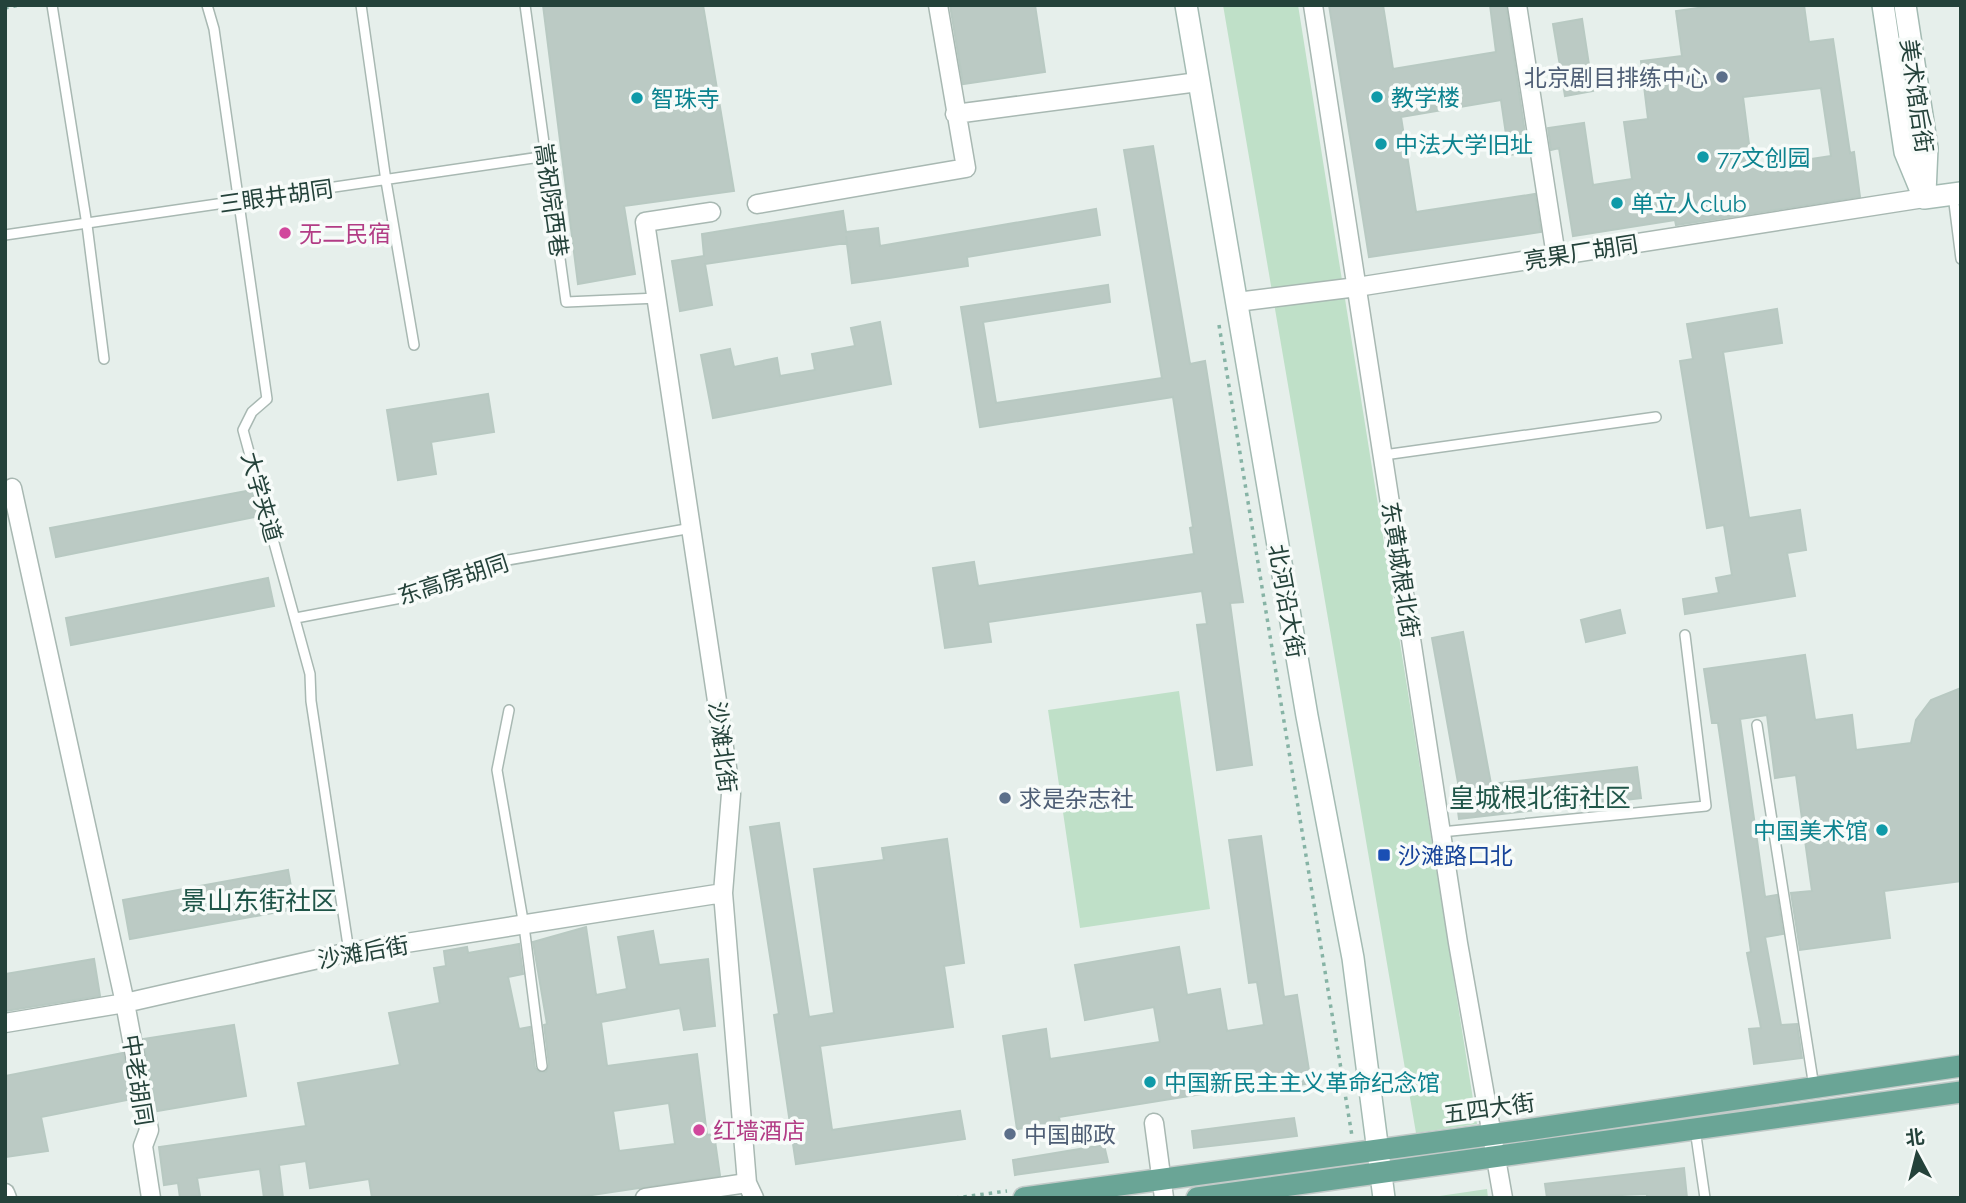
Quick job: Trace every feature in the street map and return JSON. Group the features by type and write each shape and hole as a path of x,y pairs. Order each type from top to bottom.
{"main road":[{"name":"北河沿大街","path":"1186,5 1307,716 1353,958 1384,1198"},
{"name":"美术馆后街","path":"1883,5 1905,152 1924,198"},
{"name":"美术馆后街","path":"1905,5 1927,148 1924,198"},
{"path":"1924,198 1957,193"},
{"name":"五四大街","path":"1024,1198 1163,1188 1354,1153 1961,1066"},
{"name":"五四大街","path":"1197,1198 1961,1091"}],"street":[{"path":"757,204 966,168 938,5"},
{"name":"东黄城根北街","path":"1312,5 1441,832 1503,1198"},
{"path":"1517,5 1556,256"},
{"path":"955,114 1198,82"},
{"name":"亮果厂胡同","path":"1237,302 1357,287 1924,198"},
{"name":"沙滩北街","path":"711,212 645,222 732,794 723,893 751,1190"},
{"name":"中老胡同","path":"12,488 125,1003 149,1130 143,1146 151,1198"},
{"name":"沙滩后街","path":"5,1023 125,1003 349,952 723,893"},
{"path":"1154,1123 1163,1188"},
{"path":"645,1198 751,1190"}],"lane":[{"path":"52,5 87,225 104,359"},
{"name":"大学夹道","path":"207,5 214,29 236,201 267,399 252,412 243,430 310,674 311,701 349,952"},
{"path":"361,5 386,181 414,345"},
{"name":"嵩祝院西巷","path":"525,5 566,302 658,298"},
{"name":"三眼井胡同","path":"5,235 547,156"},
{"path":"1957,193 1961,259"},
{"path":"1384,455 1656,418"},
{"name":"东高房胡同","path":"296,618 422,594 491,563 692,528"},
{"path":"1441,832 1706,806 1685,635"},
{"path":"509,710 498,770 524,926 542,1066"},
{"path":"1757,725 1814,1088"},
{"path":"1695,1129 1705,1198"}],"path":[{"path":"5,8 20,5"},
{"path":"1218,320 1354,1153"}],"green space":[{"path":"1223,5 1298,5 1477,1124 1416,1133"},
{"path":"1179,691 1210,909 1080,928 1048,710"},
{"path":"1487,1189 1488,1198 1426,1198"}],"building":[{"name":"智珠寺","path":"543,5 703,5 734,191 624,206 635,274 578,284"},
{"path":"950,5 1035,5 1045,72 963,84"},
{"path":"1329,5 1383,5 1393,69 1496,52 1490,5 1506,5 1528,153 1509,155 1501,100 1401,117 1416,212 1535,194 1541,232 1369,257"},
{"path":"1719,5 1804,5 1809,42 1833,39 1850,153 1854,152 1860,197 1676,225 1675,220 1573,236 1559,148 1551,150 1548,128 1584,123 1593,185 1632,179 1624,122 1648,119 1641,61 1682,56 1676,11","holes":["1821,88 1831,156 1752,168 1743,97"]},
{"path":"1582,19 1593,91 1565,96 1553,24"},
{"path":"1153,146 1190,364 1205,361 1243,602 1230,603 1252,765 1217,770 1197,625 1207,624 1202,591 988,622 991,642 945,648 933,568 974,562 978,586 1194,554 1190,528 1193,527 1173,397 980,427 961,307 1108,285 1110,302 983,322 996,403 1162,378 1124,150"},
{"path":"1096,209 1100,235 967,257 968,266 852,283 847,243 705,264 712,305 680,311 672,261 704,256 702,234 843,211 846,232 878,228 880,246"},
{"path":"1777,309 1782,343 1723,352 1749,518 1800,510 1806,550 1787,553 1795,596 1685,614 1683,599 1719,593 1716,578 1732,575 1724,525 1707,528 1680,361 1693,359 1687,324"},
{"path":"880,322 891,384 713,418 701,355 730,349 734,367 777,358 780,376 815,370 812,354 855,346 851,328"},
{"path":"488,394 494,432 431,442 436,474 398,480 387,410"},
{"path":"252,490 259,516 56,557 50,528"},
{"path":"268,578 274,606 71,645 66,618"},
{"path":"1620,610 1625,633 1586,642 1581,620"},
{"path":"1463,632 1491,784 1637,767 1641,798 1459,819 1455,788 1459,788 1432,638"},
{"name":"中国美术馆","path":"1805,655 1815,720 1852,715 1856,750 1911,743 1916,720 1931,700 1961,688 1961,881 1884,891 1890,938 1800,950 1791,893 1812,891 1796,775 1775,778 1767,715 1740,719 1765,897 1777,895 1783,934 1765,937 1781,1025 1797,1024 1802,1058 1754,1064 1749,1029 1761,1028 1747,953 1751,952 1718,723 1712,723 1704,669"},
{"path":"779,823 809,1017 834,1013 814,869 884,860 882,848 947,839 964,963 944,966 953,1027 820,1046 832,1130 960,1111 965,1139 796,1164 774,1015 779,1014 750,827"},
{"path":"1261,836 1284,997 1297,995 1311,1083 1271,1090 1270,1083 1059,1117 1060,1123 1017,1129 1003,1036 1046,1029 1050,1059 1160,1042 1154,1007 1085,1020 1075,965 1179,947 1187,995 1220,989 1227,1031 1264,1025 1257,982 1249,983 1229,840"},
{"path":"288,870 295,909 130,939 123,900"},
{"path":"586,927 596,995 627,989 618,937 653,931 659,965 708,959 715,1026 684,1030 680,1008 601,1022 607,1066 697,1054 707,1135 714,1134 720,1176 572,1198 372,1198 369,1179 310,1188 306,1161 279,1165 283,1198 264,1198 260,1169 197,1178 200,1196 180,1198 178,1183 164,1185 159,1147 306,1126 298,1083 400,1065 389,1013 440,1003 434,968 446,966 444,951 467,947 468,953 519,944 523,974 508,977 519,1029 530,1027 535,1068 539,1072 546,1072 549,1065 544,1025 547,1024 533,942","holes":["669,1103 675,1144 619,1151 613,1111"]},
{"path":"94,959 100,996 5,1011 5,974"},
{"path":"234,1025 246,1096 157,1111 143,1039"},
{"path":"123,1053 132,1099 41,1117 48,1151 5,1157 5,1076"},
{"path":"1294,1118 1297,1136 1194,1148 1192,1131"},
{"path":"1104,1145 1108,1162 1015,1175 1013,1160"},
{"path":"1684,1168 1687,1198 1647,1198 1647,1194 1547,1198 1545,1184"}],"place":[{"name":"北京剧目排练中心","path":"1722,77"},
{"name":"教学楼","path":"1377,97"},
{"name":"智珠寺","path":"637,98"},
{"name":"中法大学旧址","path":"1381,144"},
{"name":"77文创园","path":"1703,157"},
{"name":"单立人club","path":"1617,203"},
{"name":"无二民宿","path":"285,233"},
{"name":"求是杂志社","path":"1005,798"},
{"name":"中国美术馆","path":"1882,830"},
{"name":"沙滩路口北","path":"1384,855"},
{"name":"中国新民主主义革命纪念馆","path":"1150,1082"},
{"name":"红墙酒店","path":"699,1130"},
{"name":"中国邮政","path":"1010,1134"}],"district":[{"name":"皇城根北街社区","path":"1540,798"},
{"name":"景山东街社区","path":"259,901"}]}
